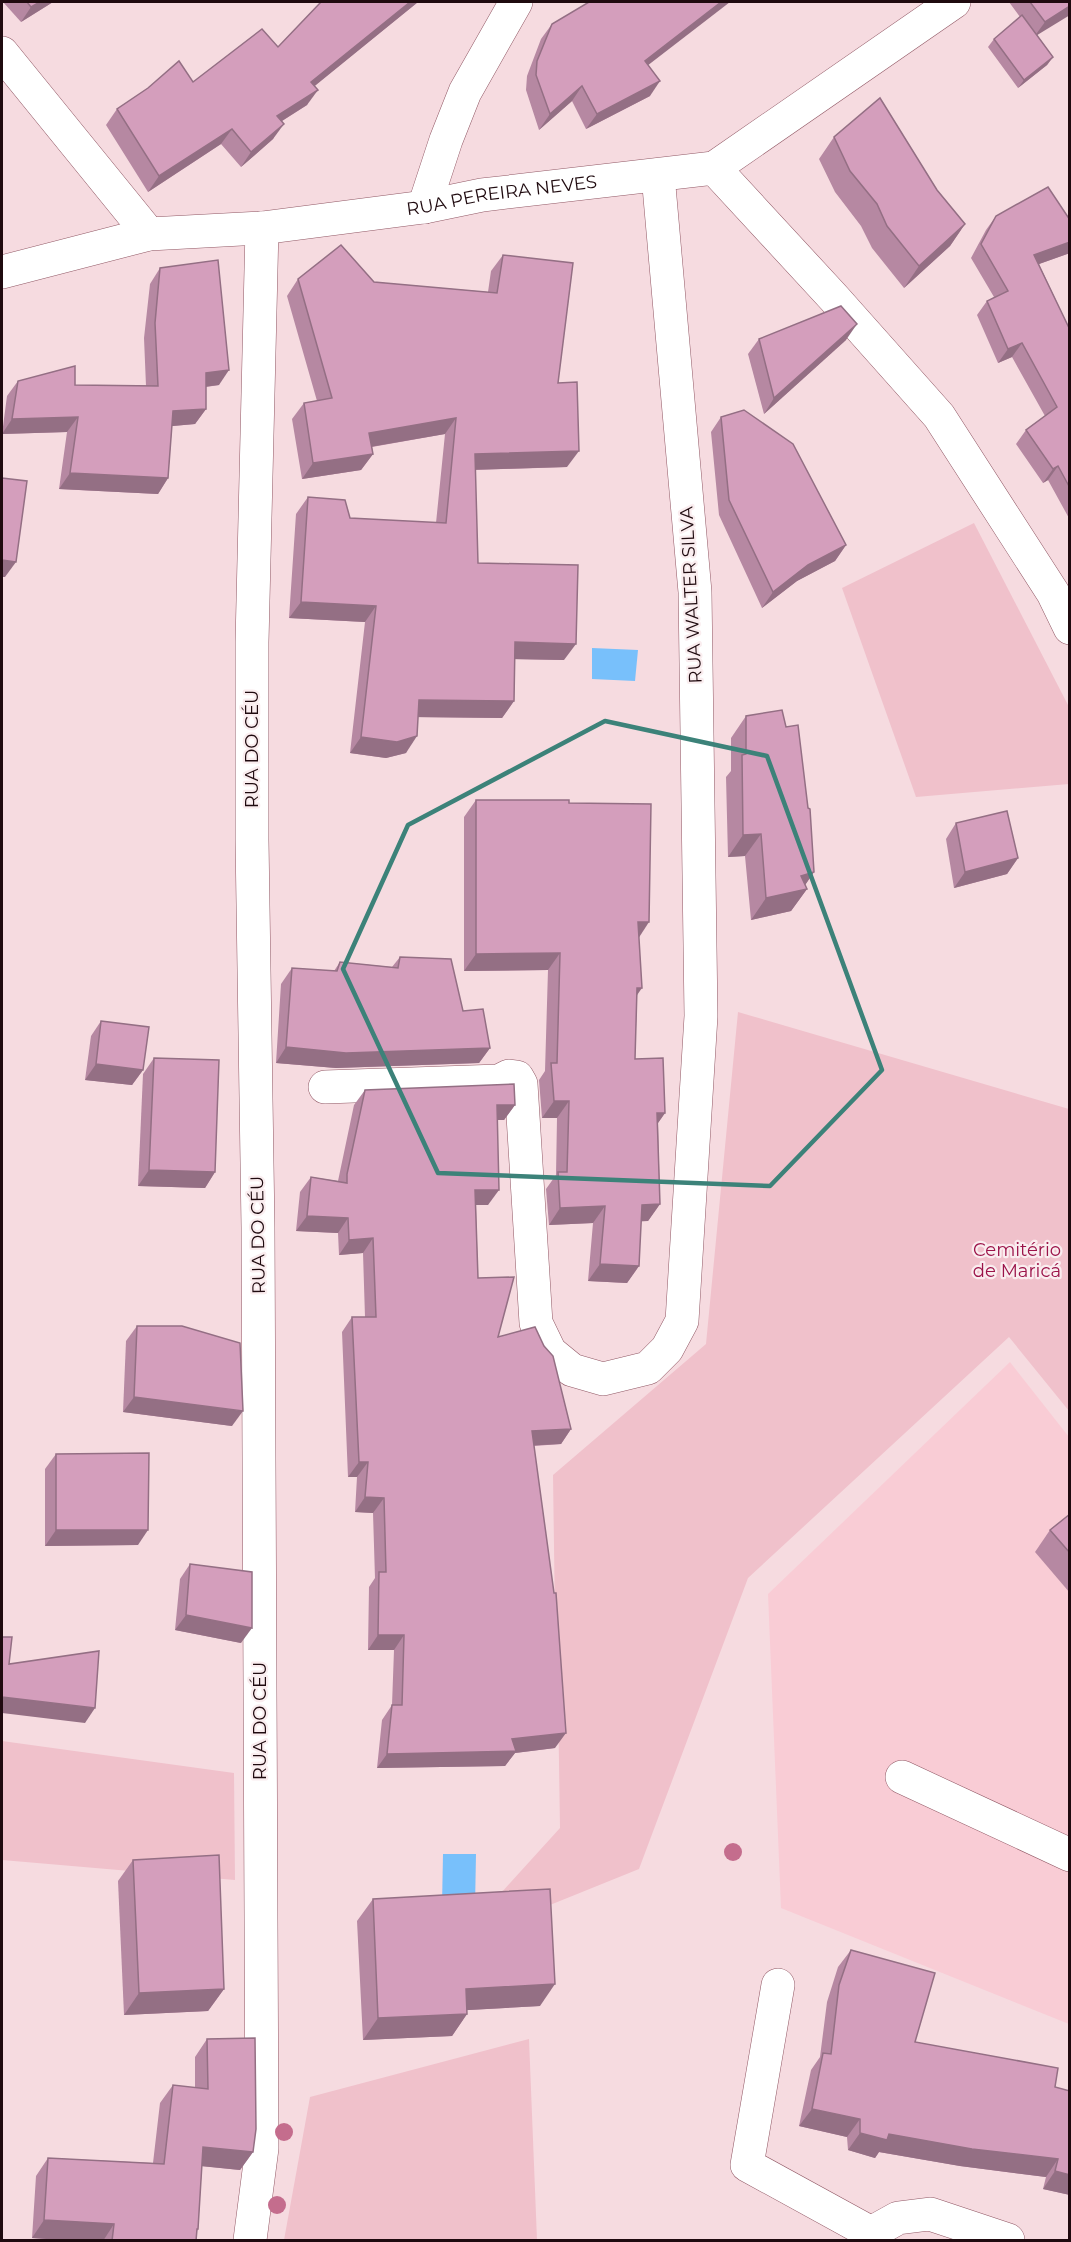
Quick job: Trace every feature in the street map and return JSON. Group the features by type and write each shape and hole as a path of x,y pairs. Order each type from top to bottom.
{"street":[{"path":"424,207 465,92 516,2"},
{"name":"RUA PEREIRA NEVES","path":"2,272 149,234 262,228 424,207 482,195 714,168 954,2"},
{"path":"2,53 149,234"},
{"path":"714,168 939,416 1053,593 1070,628"},
{"name":"RUA WALTER SILVA","path":"325,1087 499,1081 509,1076 518,1077 521,1084 536,1323 550,1352 572,1370 603,1379 648,1368 667,1349 682,1322 701,1016 694,592 658,175"},
{"name":"RUA DO CÉU","path":"250,2241 262,2148 258,1227 252,840 252,642 262,228"},
{"path":"903,1777 1070,1855"},
{"path":"778,1984 747,2165 869,2237 898,2218 930,2214 1008,2241"}],"highlighted area":[{"path":"605,721 767,756 882,1070 770,1186 438,1173 343,969 408,825"}],"shaded area":[{"path":"1010,1362 1069,1437 1069,2024 781,1908 768,1594"}],"green space":[{"path":"974,523 1069,707 1069,784 916,797 842,588"},
{"name":"Cemitério de Maricá","path":"738,1012 1069,1109 1069,1411 1009,1337 748,1578 639,1869 545,1907 501,1893 560,1828 553,1475 706,1344"},
{"path":"2,1741 234,1773 235,1880 2,1860"},
{"path":"529,2039 537,2240 284,2240 310,2097"}],"water":[{"path":"592,648 638,650 635,681 592,679"},
{"path":"443,1854 476,1854 475,1907 442,1906"}],"building":[{"path":"27,2 40,2 31,7"},
{"path":"321,2 410,2 311,82 318,90 277,116 284,124 251,152 232,129 159,176 117,109 148,88 179,61 193,82 262,29 278,47"},
{"path":"589,2 721,2 645,61 660,81 597,114 582,86 550,114 536,75 537,61 552,24"},
{"path":"1030,2 1070,2 1070,6 1045,22"},
{"path":"1022,15 1053,57 1024,80 994,39"},
{"path":"880,98 937,190 965,224 919,266 887,226 877,204 850,171 834,137"},
{"path":"1048,187 1070,220 1070,242 1034,255 1070,330 1070,488 1058,466 1053,469 1026,430 1057,407 1022,343 1008,349 987,301 1008,291 981,244 996,216"},
{"path":"341,245 374,282 497,293 503,255 573,263 558,383 577,382 579,451 475,454 478,563 578,565 576,644 515,642 514,701 419,700 417,736 397,742 361,737 376,606 301,602 308,497 345,500 350,518 446,523 456,418 369,433 373,454 313,463 304,403 332,398 298,279"},
{"path":"218,260 229,370 206,373 206,409 173,411 168,478 70,473 78,417 12,419 18,381 75,366 75,385 158,386 155,323 160,268"},
{"path":"841,306 857,324 774,398 759,339"},
{"path":"744,410 793,444 846,545 808,565 773,592 729,500 721,417"},
{"path":"2,478 27,481 16,562 2,560"},
{"path":"782,710 786,727 798,725 808,808 810,809 814,872 801,876 807,889 766,898 761,834 743,835 742,755 746,754 746,716"},
{"path":"476,800 569,800 569,803 651,804 649,922 638,922 642,988 637,988 635,1059 663,1058 665,1113 657,1113 660,1204 642,1205 639,1266 600,1264 605,1206 560,1208 558,1172 567,1172 569,1101 554,1101 551,1063 557,1063 560,953 476,954"},
{"path":"1007,811 1018,858 965,872 956,823"},
{"path":"400,957 451,959 463,1011 483,1009 490,1048 346,1053 286,1047 292,968 337,971 340,962 398,968"},
{"path":"101,1021 149,1027 143,1070 96,1064"},
{"path":"154,1058 219,1060 215,1172 149,1170"},
{"path":"514,1084 515,1105 497,1105 499,1190 475,1190 478,1278 514,1277 498,1337 535,1327 544,1346 553,1356 571,1429 532,1431 554,1593 556,1593 566,1733 512,1739 516,1751 387,1754 392,1705 402,1705 404,1635 378,1635 379,1572 386,1572 384,1498 365,1497 368,1462 359,1462 352,1317 376,1317 373,1238 349,1240 348,1218 307,1216 311,1177 347,1183 365,1090"},
{"path":"137,1326 182,1326 240,1343 243,1411 134,1397"},
{"path":"149,1453 148,1530 56,1530 56,1454"},
{"path":"1070,1514 1070,1553 1050,1530"},
{"path":"190,1564 252,1572 252,1628 186,1615"},
{"path":"2,1637 12,1637 9,1664 99,1651 95,1708 2,1697"},
{"path":"219,1855 224,1989 139,1993 133,1860"},
{"path":"550,1889 555,1984 466,1989 467,2014 378,2018 373,1899"},
{"path":"851,1950 935,1973 915,2042 1058,2068 1055,2087 1070,2091 1070,2175 1055,2171 1058,2159 972,2149 889,2134 887,2140 860,2133 860,2119 812,2109 823,2053 831,2054 839,1985"},
{"path":"255,2038 256,2129 253,2152 203,2147 196,2241 112,2241 114,2224 44,2220 48,2158 164,2164 173,2085 208,2089 207,2039"}]}
